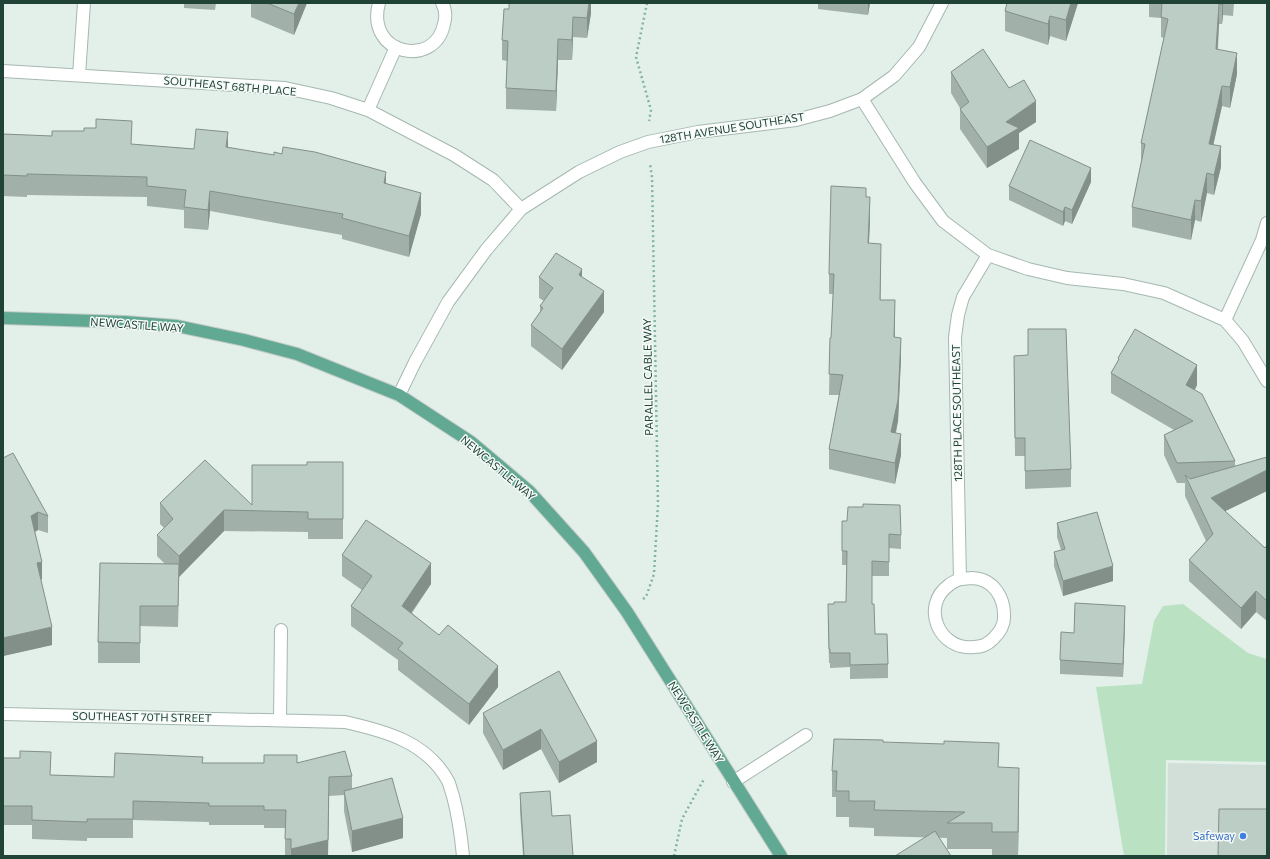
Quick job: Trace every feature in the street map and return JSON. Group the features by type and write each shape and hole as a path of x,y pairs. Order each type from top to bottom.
{"main road":[{"name":"NEWCASTLE WAY","path":"3,318 125,322 177,326 244,340 296,354 399,395 471,442 529,491 584,552 627,612 781,856"}],"street":[{"path":"79,74 84,3"},
{"path":"379,3 377,15 378,27 384,38 392,46 404,50 416,51 427,47 437,40 443,30 446,18 442,3"},
{"name":"128TH AVENUE SOUTHEAST","path":"399,395 415,362 448,302 486,250 521,209 579,172 620,152 648,142 698,132 796,120 830,111 862,99 894,76 919,47 942,3"},
{"path":"368,110 396,47"},
{"name":"SOUTHEAST 68TH PLACE","path":"3,71 79,74 285,88 331,98 368,110 454,155 493,180 521,209"},
{"path":"862,99 915,183 944,221 988,255 1028,269 1059,276 1123,284 1164,293 1225,320 1243,341 1267,381"},
{"path":"1225,320 1262,240 1267,223"},
{"name":"128TH PLACE SOUTHEAST","path":"960,579 955,337 958,315 963,297 988,255"},
{"path":"972,578 984,581 994,587 1001,597 1005,609 1004,621 999,633 991,642 980,647 968,648 956,645 945,639 938,629 935,617 935,605 940,593 949,584 960,579 972,578"},
{"path":"280,720 281,630"},
{"name":"SOUTHEAST 70TH STREET","path":"3,714 345,722 374,728 396,736 419,748 436,763 448,782 458,813 463,856"},
{"path":"733,782 806,734"}],"path":[{"path":"647,3 636,57 651,110 647,127"},
{"name":"PARALLEL CABLE WAY","path":"646,597 654,574 658,504 652,177 650,163"},
{"path":"674,856 682,819 704,779"}],"shaded area":[{"path":"1168,763 1267,765 1267,856 1167,856"}],"green space":[{"path":"1183,604 1248,653 1267,659 1267,762 1166,760 1165,856 1124,856 1096,687 1142,684 1154,621 1163,606"}],"building":[{"path":"267,3 299,3 294,14"},
{"path":"509,3 589,3 587,18 573,17 572,40 558,39 556,91 506,88 508,41 502,40 504,9 509,9"},
{"path":"1007,3 1071,3 1066,20 1050,16 1048,24 1005,11"},
{"path":"1162,3 1222,3 1219,4 1216,49 1237,53 1230,87 1222,86 1209,144 1221,146 1214,175 1207,173 1201,201 1195,200 1191,220 1132,207 1145,144 1141,143 1168,19 1161,17"},
{"path":"983,49 1009,88 1024,80 1036,101 1006,122 1019,128 987,147 960,109 969,102 951,72"},
{"path":"96,119 132,121 131,144 194,149 196,129 228,132 226,147 274,155 274,152 282,154 283,147 315,152 386,172 384,183 421,193 409,236 342,218 343,214 210,191 208,210 184,207 186,190 147,186 147,177 27,174 27,176 3,175 3,134 52,136 52,131 84,131 84,128 96,128"},
{"path":"1030,140 1091,168 1072,210 1065,207 1063,212 1009,186"},
{"path":"831,186 866,188 866,197 870,197 868,243 881,244 880,300 895,300 894,337 901,338 898,400 891,432 901,434 895,463 829,449 843,375 829,374 834,274 829,274"},
{"path":"556,253 582,269 579,275 604,291 562,349 531,325 543,308 540,306 553,288 539,277"},
{"path":"1028,329 1066,329 1071,469 1025,471 1025,438 1015,438 1014,356 1028,355"},
{"path":"1135,329 1197,365 1186,385 1202,394 1235,461 1177,463 1164,435 1193,421 1111,373"},
{"path":"13,453 48,516 38,512 31,516 42,562 37,563 52,627 3,638 3,458"},
{"path":"1267,457 1267,470 1211,498 1265,548 1267,545 1267,601 1256,591 1241,608 1189,560 1213,534 1185,475 1190,479"},
{"path":"205,460 252,505 252,465 307,465 307,462 343,462 343,519 308,519 308,512 224,510 179,556 157,535 173,519 160,503"},
{"path":"863,504 900,505 901,535 889,534 889,562 872,561 872,604 874,604 875,634 887,634 888,664 850,665 850,653 830,653 829,649 828,604 834,604 834,602 846,602 847,551 842,551 842,521 847,521 848,507 863,507"},
{"path":"1097,512 1113,566 1063,581 1054,552 1065,549 1057,523"},
{"path":"366,520 431,563 402,606 439,635 448,625 498,666 469,704 398,649 403,643 351,606 372,576 342,555"},
{"path":"100,563 179,564 178,606 140,606 140,643 98,642"},
{"path":"1075,603 1125,606 1123,664 1060,660 1061,632 1074,633"},
{"path":"559,671 597,741 559,762 541,729 503,750 483,713"},
{"path":"834,739 883,740 883,742 944,744 944,741 999,743 998,767 1019,768 1018,832 992,832 992,823 947,823 965,812 874,810 875,801 849,801 849,791 836,791 837,771 832,771"},
{"path":"20,751 51,752 50,775 114,777 115,753 203,757 202,763 264,763 264,755 297,755 297,763 345,751 352,776 329,777 328,840 291,849 291,839 285,839 286,810 264,810 264,806 209,806 209,803 133,801 133,819 87,819 87,822 32,820 32,806 3,806 3,758 20,758"},
{"path":"392,778 403,818 352,831 344,791"},
{"path":"550,791 552,816 570,815 573,856 524,856 520,793"},
{"name":"Safeway","path":"1219,809 1267,809 1267,856 1218,856"},
{"path":"935,831 951,856 895,856"}],"place":[{"name":"Safeway","path":"1243,836"}]}
